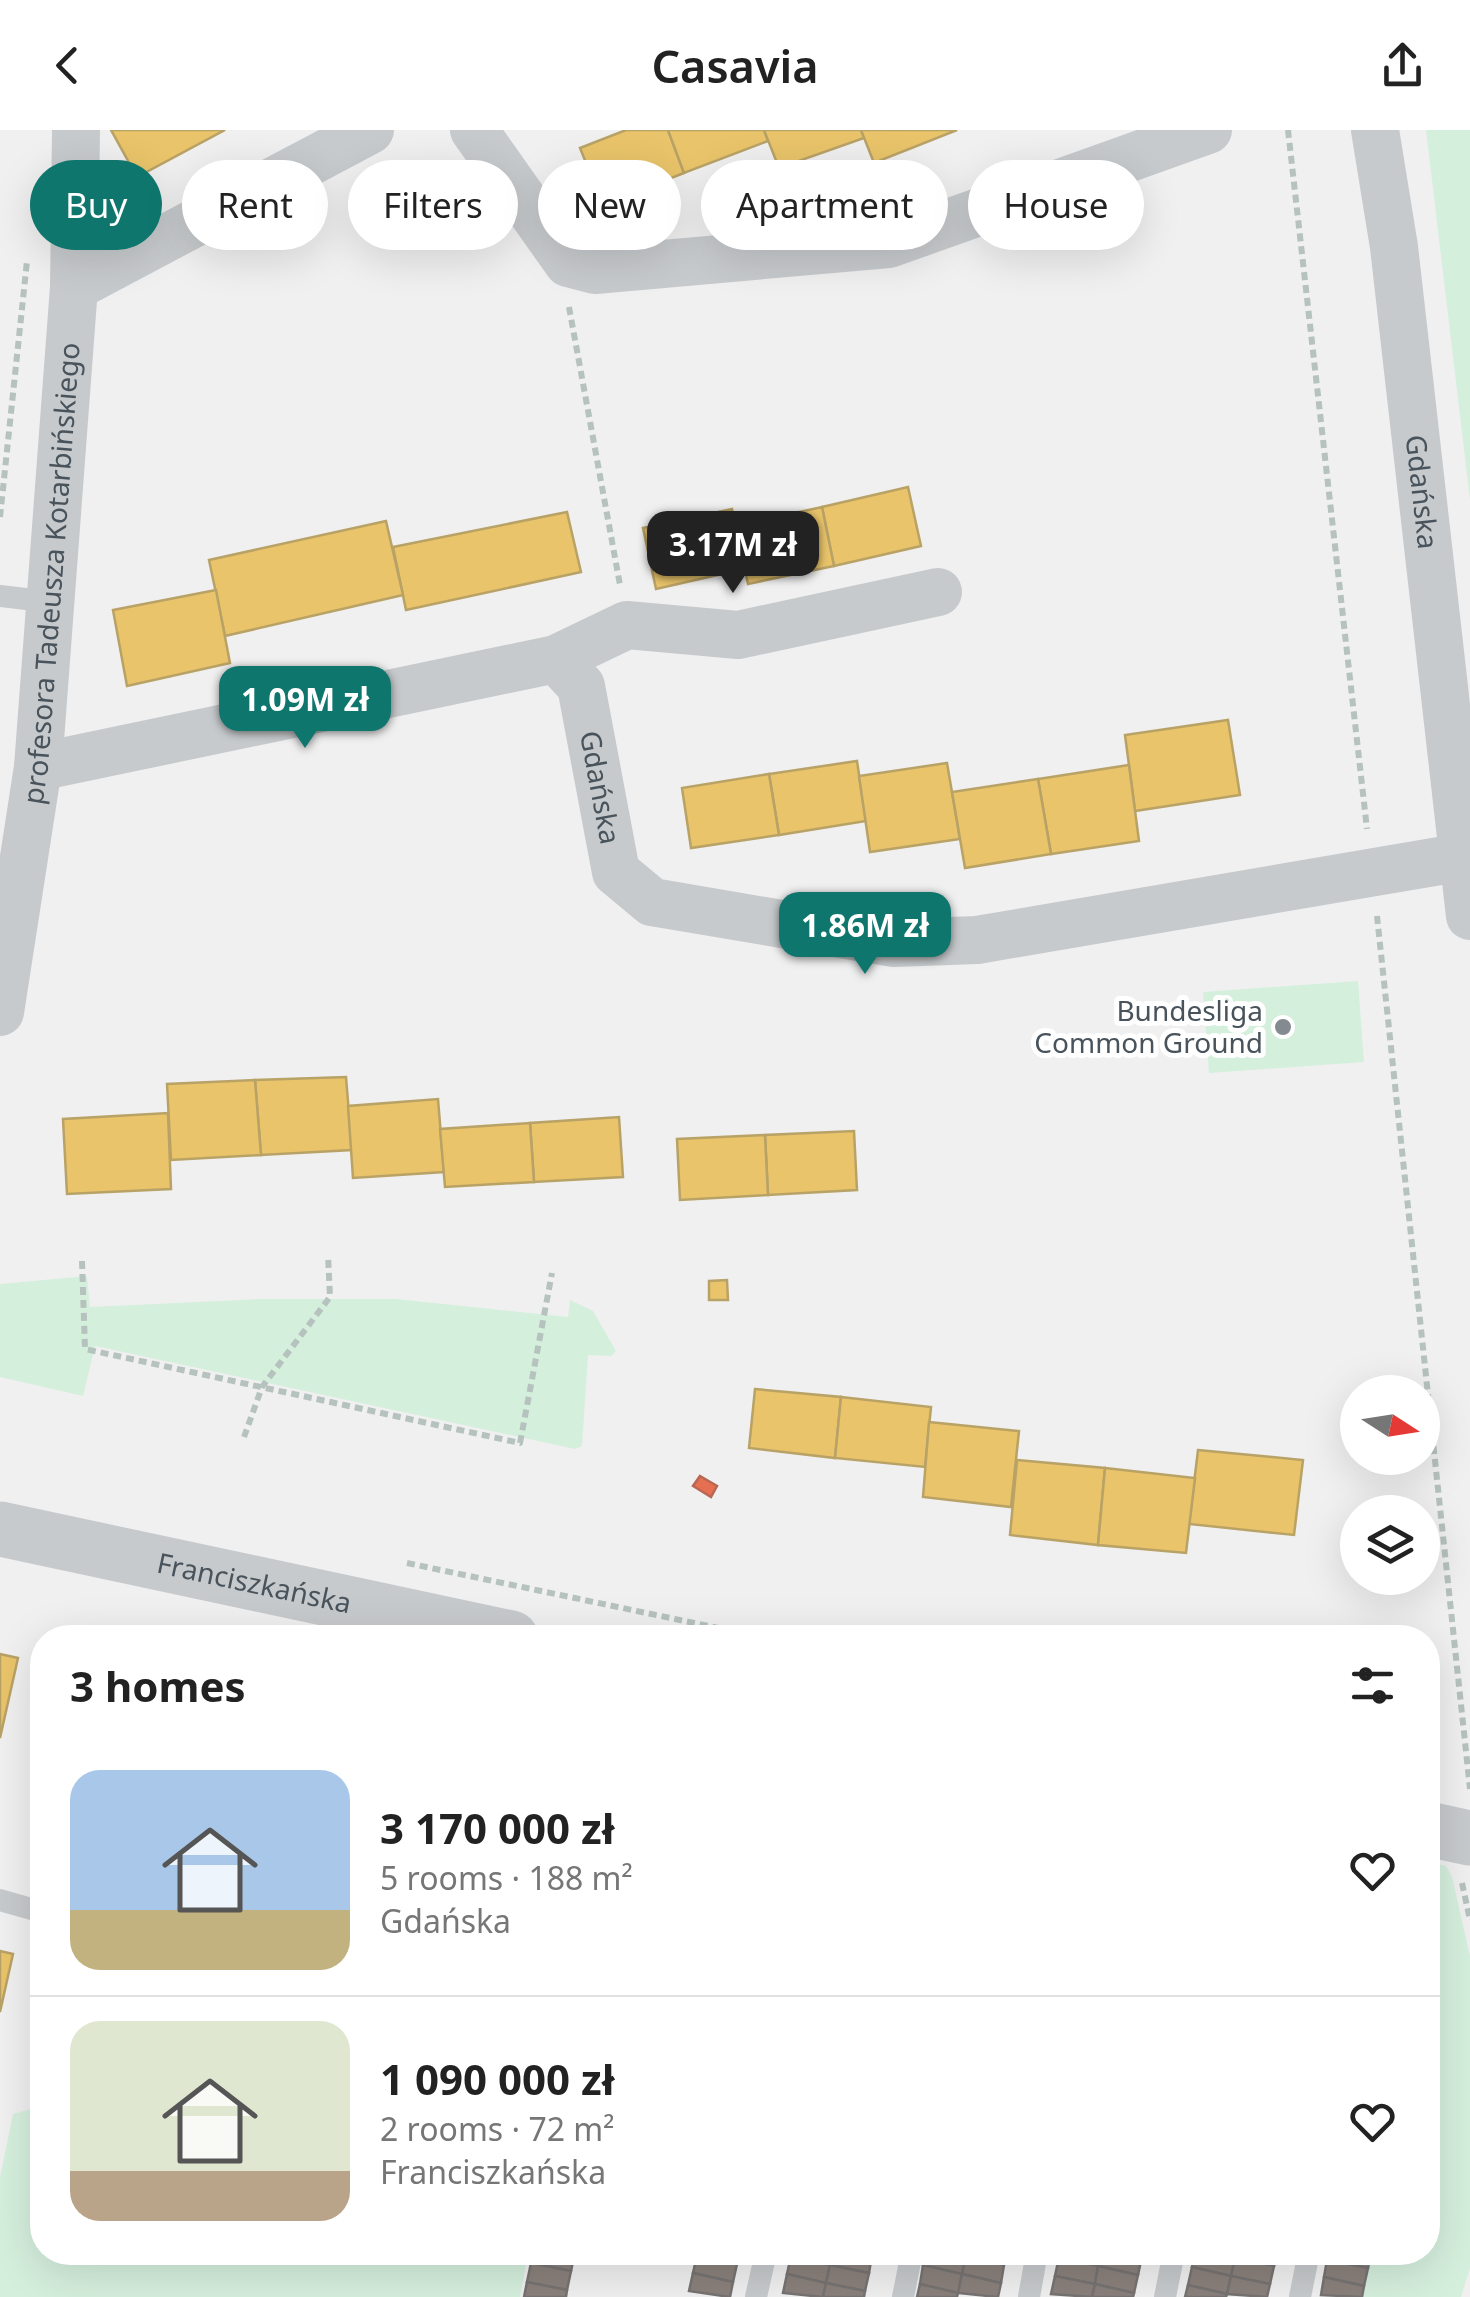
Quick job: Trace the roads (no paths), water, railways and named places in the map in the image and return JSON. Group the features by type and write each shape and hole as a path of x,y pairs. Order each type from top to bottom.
{"street":[{"name":"profesora Tadeusza Kotarbińskiego","path":"0,1012 38,768 74,286 76,130"},
{"path":"74,286 370,130"},
{"path":"474,130 568,263 595,270 889,244 1208,130"},
{"name":"Gdańska","path":"1376,130 1464,806 1463,857 1470,916"},
{"path":"38,768 556,658 628,626 738,635 938,592"},
{"name":"Gdańska","path":"556,658 581,686 616,872 652,902 894,942 977,940 1372,869 1463,857"},
{"name":"Franciszkańska","path":"0,1528 451,1625"},
{"path":"1440,1832 1470,1838"}],"lane":[{"path":"0,596 51,602"},
{"path":"0,1900 30,1909"},
{"path":"756,2297 763,2265"},
{"path":"903,2297 909,2265"},
{"path":"1028,2297 1034,2265"},
{"path":"1165,2297 1171,2265"},
{"path":"1300,2297 1306,2265"}],"place":[{"name":"Bundesliga Common Ground","path":"1283,1027"}]}
